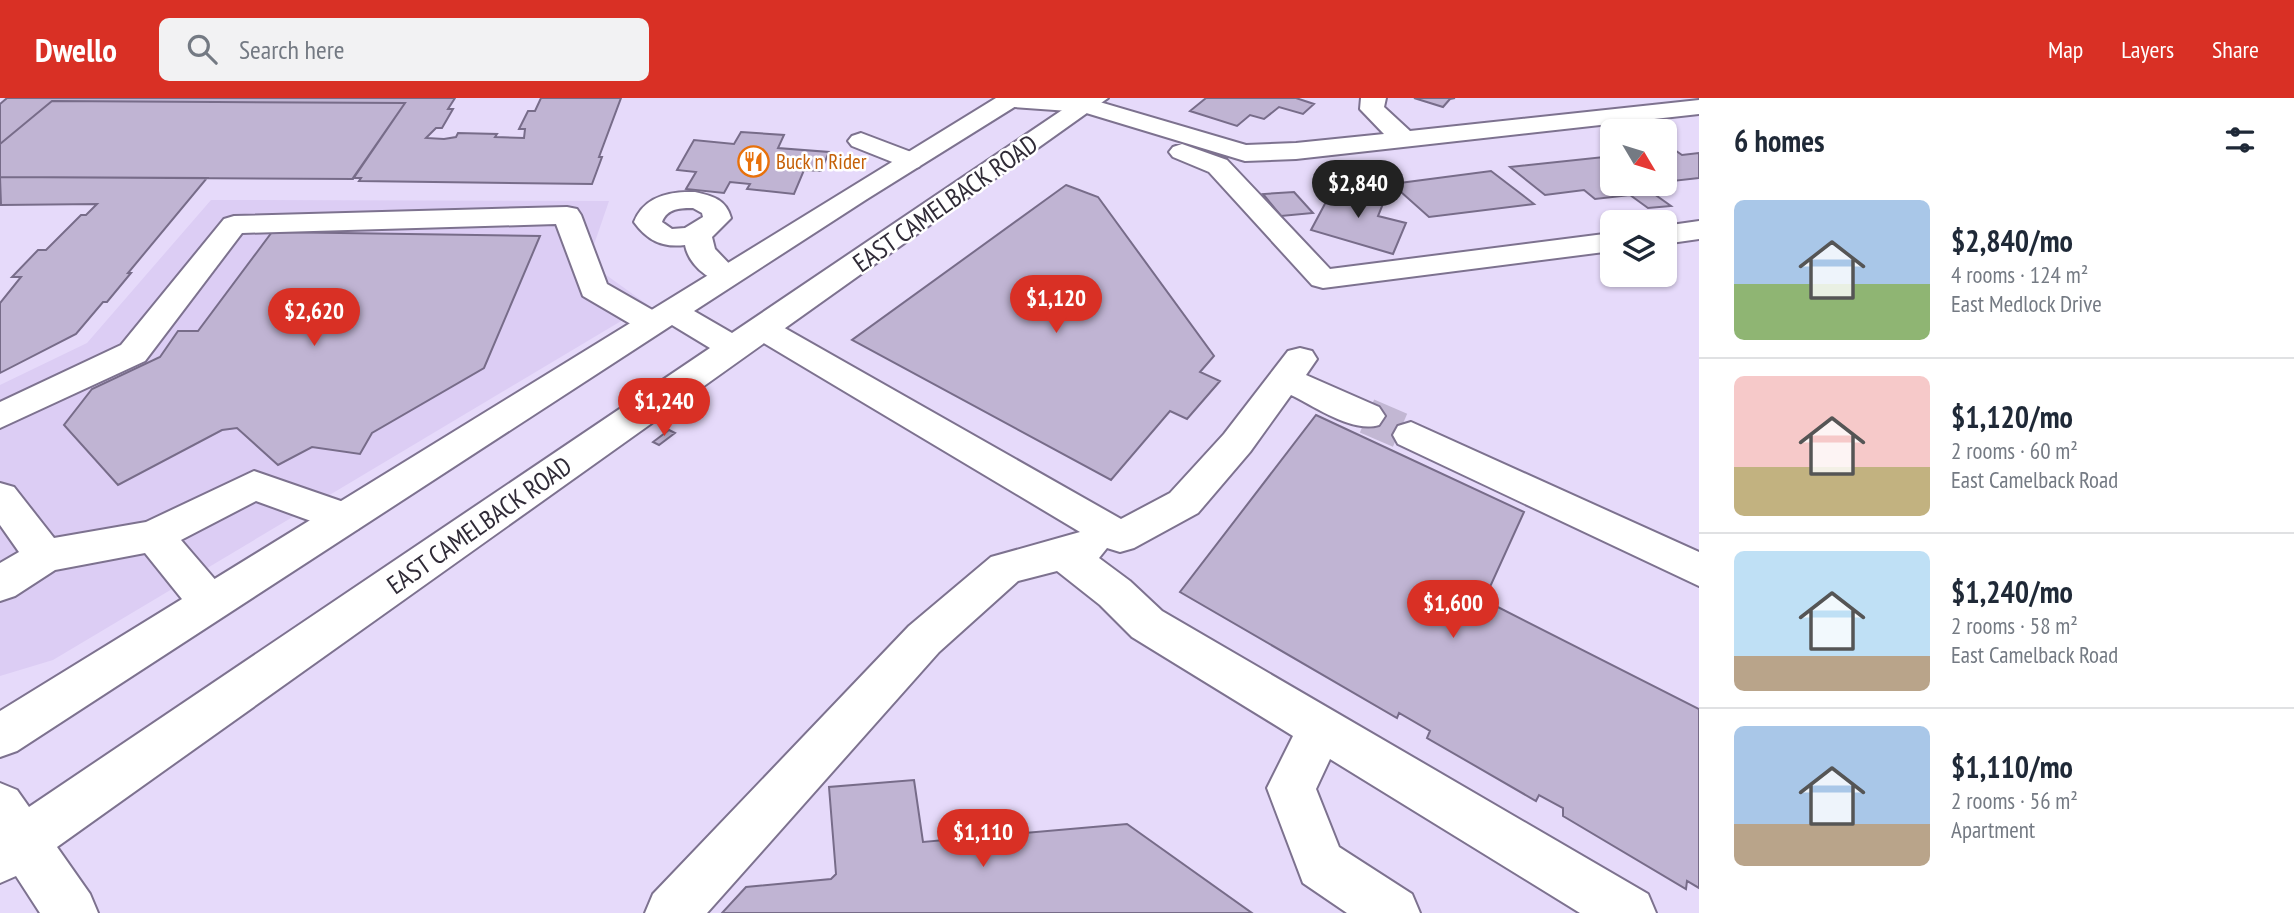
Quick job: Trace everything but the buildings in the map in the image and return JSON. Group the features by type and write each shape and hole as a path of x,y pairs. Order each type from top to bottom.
{"main road":[{"path":"1124,116 1148,98"},
{"path":"1374,98 1371,100 1372,109 1404,139"},
{"path":"1011,99 1091,102 1124,116 1245,153 1296,151 1699,107"},
{"name":"EAST CAMELBACK ROAD","path":"0,736 726,276 1011,99"},
{"name":"EAST CAMELBACK ROAD","path":"8,835 749,339 1091,102"},
{"path":"1190,135 1176,149 1218,166 1323,279 1600,244"},
{"path":"861,141 910,161"},
{"path":"0,416 133,352 233,225 567,215 594,289 661,317 749,339 1120,537"},
{"path":"1677,233 1699,230"},
{"path":"697,234 701,252 726,276"},
{"path":"672,913 924,639 1005,569 1120,537 1184,503 1237,443 1293,369 1367,415"},
{"path":"1411,435 1699,570"},
{"path":"0,584 45,556 154,536 254,485 344,518"},
{"path":"0,497 45,556"},
{"path":"154,536 209,602"},
{"path":"1063,553 1115,593 1147,624 1321,729 1599,905"},
{"path":"1321,729 1291,788 1321,865 1393,913"},
{"path":"8,835 71,913"}],"shaded area":[{"path":"211,200 609,201 588,262 648,305 53,660 0,676 0,385 87,343"}],"tunnel":[{"path":"1367,416 1411,435"}],"place":[{"name":"Buck n Rider","path":"753,161"}]}
